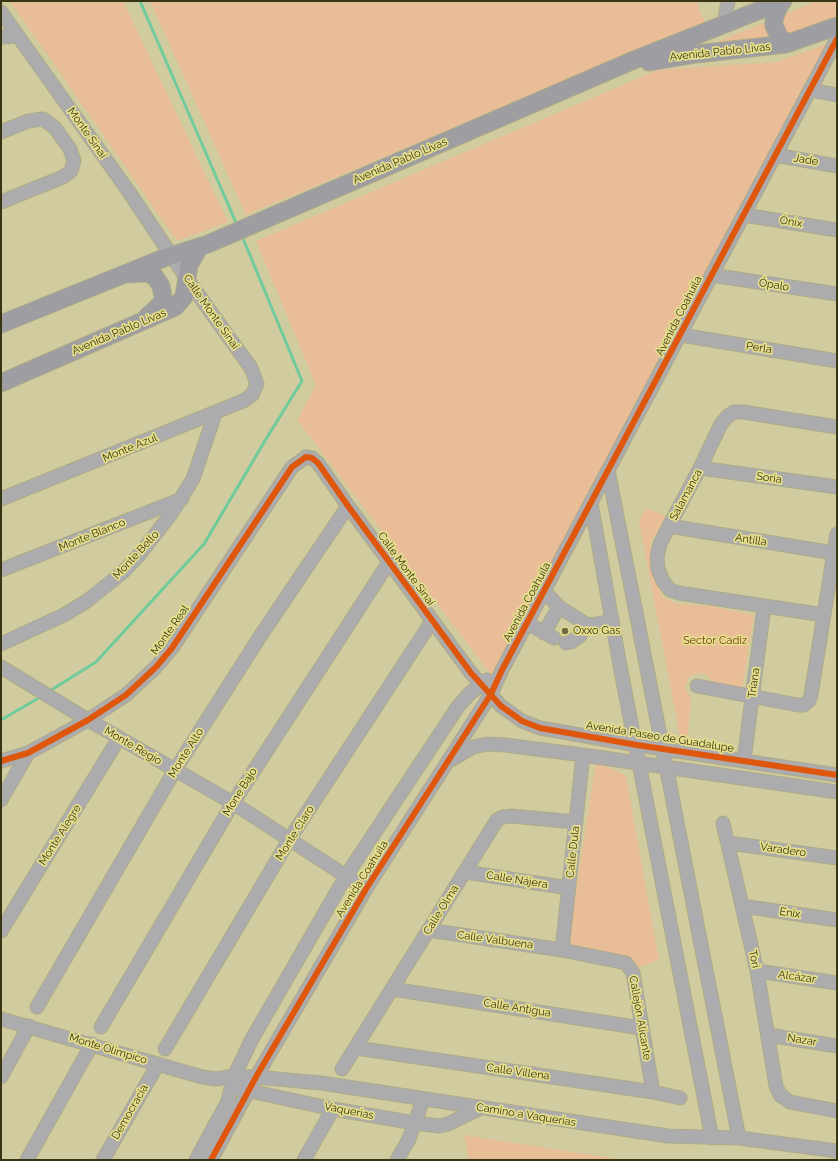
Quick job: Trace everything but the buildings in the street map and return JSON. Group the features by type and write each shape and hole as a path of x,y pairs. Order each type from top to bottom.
{"main road":[{"name":"Avenida Pablo Livas","path":"1,324 172,255 204,246 601,74 782,2"},
{"path":"782,2 774,18 774,26 778,36 786,44"},
{"name":"Avenida Pablo Livas","path":"601,74 667,58 786,44 837,26"},
{"name":"Avenida Pablo Livas","path":"1,383 180,304 184,297 190,262 204,246"},
{"path":"122,275 147,273 155,277 161,286 163,297 162,303 153,313 139,323"}],"street":[{"path":"724,24 728,1"},
{"name":"Monte Sinaí","path":"1,12 172,255"},
{"path":"1,37 18,36"},
{"name":"Avenida Coahuila","path":"211,1160 248,1090 366,889 491,694 502,670 837,40"},
{"path":"810,90 837,95"},
{"path":"1,132 35,119 43,119 55,128 70,149 74,161 74,166 71,171 63,176 1,202"},
{"name":"Jade","path":"776,155 837,166"},
{"name":"Ónix","path":"744,215 837,230"},
{"name":"Calle Monte Sinaí","path":"172,255 187,279 251,368 256,379 256,390"},
{"name":"Ópalo","path":"711,275 837,294"},
{"name":"Perla","path":"681,335 837,361"},
{"name":"Monte Azul","path":"1,499 215,414 243,401 256,390"},
{"name":"Salamanca","path":"824,615 764,607 679,593 670,590 663,581 658,570 657,557 660,544 700,468 721,424 734,412 743,412 837,427"},
{"name":"Monte Bello","path":"1,644 64,615 102,590 140,554 157,535 182,498 198,468 215,414"},
{"name":"Calle Monte Sinaí","path":"306,457 312,458 318,463 432,621 481,684 491,694"},
{"name":"Monte Real","path":"1,761 28,753 88,720 126,695 156,667 172,648 292,467 306,457"},
{"name":"Soria","path":"700,468 837,488"},
{"name":"Avenida Paseo de Guadalupe","path":"608,470 739,1138"},
{"name":"Monte Blanco","path":"1,570 182,498"},
{"name":"Avenida Paseo de Guadalupe","path":"591,503 612,621 712,1138"},
{"name":"Monte Alto","path":"37,1007 175,770 261,635 348,506"},
{"name":"Antilla","path":"669,526 834,553"},
{"path":"697,686 798,705 804,705 809,701 837,534"},
{"name":"Mone Bajo","path":"101,1027 232,803 390,562"},
{"path":"544,591 559,607 586,624 592,625 612,621"},
{"path":"527,623 549,635 559,607"},
{"name":"Triana","path":"744,760 764,607"},
{"name":"Monte Claro","path":"165,1049 289,840 432,621"},
{"path":"566,643 571,642 580,636 586,624"},
{"name":"Monte Regio","path":"1,667 88,720 232,803 366,889"},
{"name":"Avenida Coahuila","path":"196,1160 218,1122 228,1101 233,1082 252,1039 346,876 457,708 469,694 502,670"},
{"name":"Avenida Paseo de Guadalupe","path":"491,694 510,714 522,721 540,728 637,745 837,774"},
{"name":"Monte Alegre","path":"1,931 119,738"},
{"path":"446,764 472,747 487,744 583,754 837,792"},
{"path":"1,800 28,753"},
{"name":"Calle Dula","path":"562,950 583,754"},
{"name":"Calle Olma","path":"342,1069 492,826 503,817 576,822"},
{"name":"Tori","path":"724,823 757,971 776,1086 780,1095 790,1102 837,1111"},
{"name":"Varadero","path":"729,843 837,858"},
{"name":"Calle Nájera","path":"465,872 569,888"},
{"name":"Enix","path":"742,906 837,920"},
{"name":"Calle Valbuena","path":"428,930 562,950"},
{"name":"Callejón Alicante","path":"562,950 620,960 630,966 633,973 641,1028 653,1092"},
{"name":"Alcázar","path":"757,971 837,983"},
{"name":"Calle Antigua","path":"392,989 641,1028"},
{"name":"Monte Olimpico","path":"1,1019 216,1079"},
{"path":"1,1077 29,1026"},
{"name":"Nazar","path":"768,1035 837,1046"},
{"path":"27,1160 92,1044"},
{"name":"Calle Villena","path":"356,1048 653,1092 680,1098"},
{"name":"Democracia","path":"103,1160 158,1064"},
{"name":"Camino a Vaquerias","path":"233,1082 256,1077 321,1083 423,1100 668,1136 739,1138 837,1151"},
{"name":"Vaquerias","path":"216,1079 233,1082 248,1090 333,1109 439,1126 448,1124 481,1108"},
{"path":"397,1160 415,1123 423,1100"},
{"path":"304,1160 333,1109"}],"green space":[{"path":"10,1 123,1 228,222 177,241"},
{"path":"150,1 696,1 705,22 246,215"},
{"path":"817,1 837,1 837,20 795,38 784,35 781,19 785,14"},
{"path":"769,21 772,38 704,49 719,41"},
{"path":"827,44 492,676 297,420 316,385 256,241 658,70 777,62"},
{"name":"Sector Cadiz","path":"646,508 665,516 650,544 661,596 677,604 710,606 754,615 742,690 714,685 707,675 702,673 697,673 688,677 685,688 691,698 687,744 681,742 639,521"},
{"path":"596,761 626,776 659,960 638,967 621,956 567,948"},
{"path":"464,1135 624,1160 469,1160"}],"waterway":[{"path":"140,1 237,225"},
{"path":"48,692 96,662 204,544 302,381 242,236"},
{"path":"1,720 42,696"}],"cycle path":[{"path":"211,1160 256,1077 366,889 491,694 502,670 837,39"},
{"path":"1,761 28,753 88,720 126,695 156,667 172,648 292,467 306,457 312,458 318,463 471,673 501,706 522,721 540,728 637,745 837,775"}],"place":[{"name":"Oxxo Gas","path":"565,631"}]}
